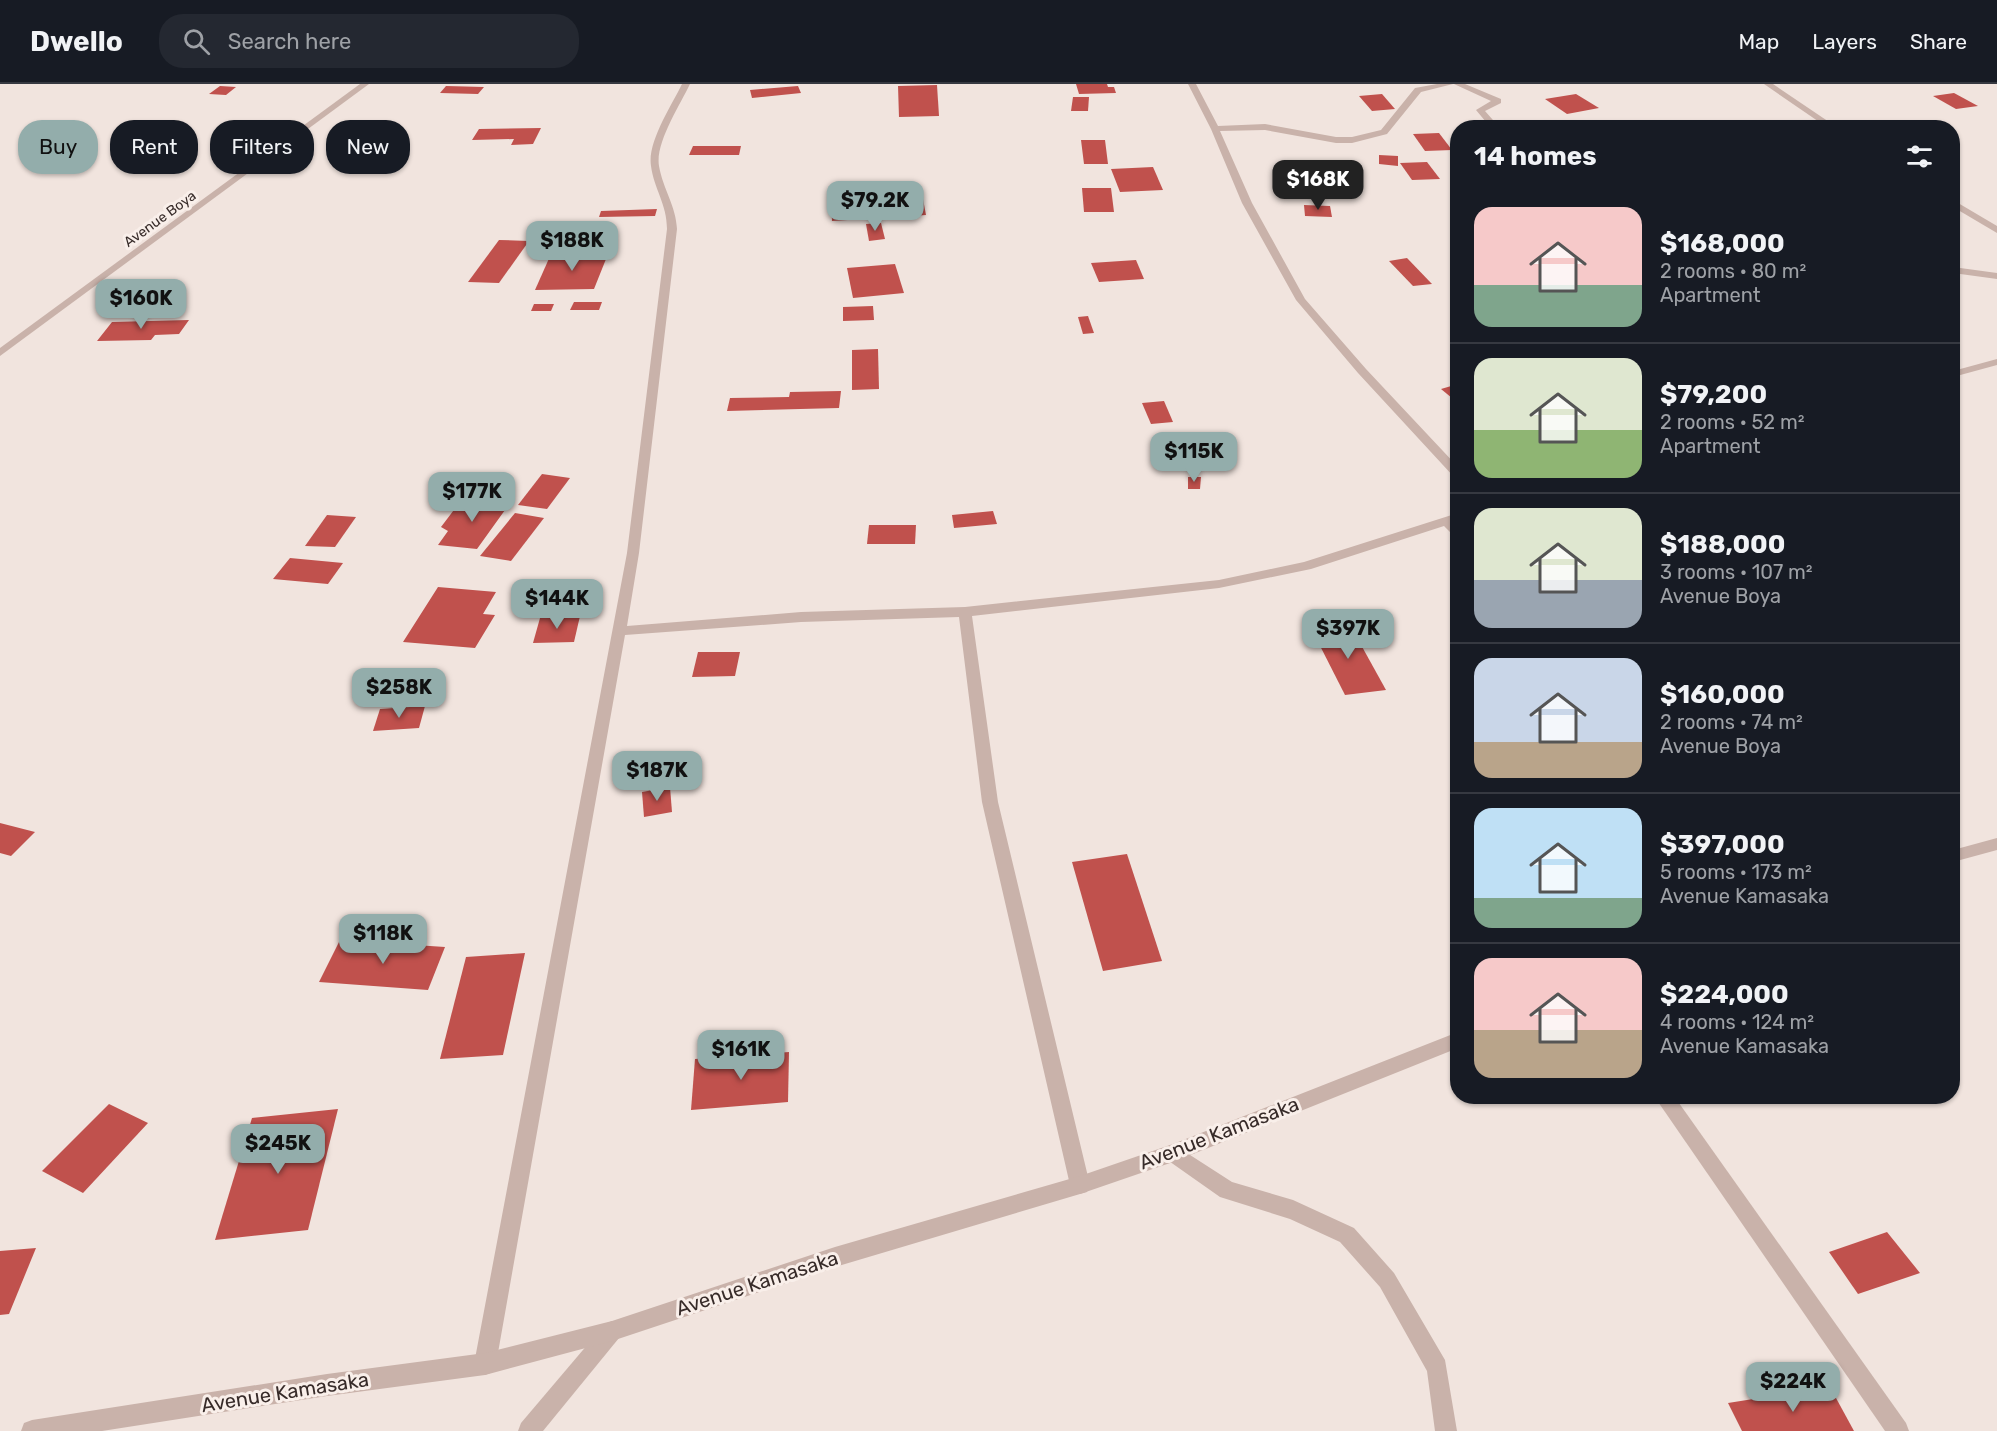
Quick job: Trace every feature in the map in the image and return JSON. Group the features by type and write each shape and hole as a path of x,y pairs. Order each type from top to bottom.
{"street":[{"name":"Avenue Boya","path":"0,353 365,84"},
{"path":"485,1364 633,553 672,229 672,211 654,164 656,149 686,84"},
{"path":"1192,84 1215,129 1247,203 1301,300 1362,371 1450,465"},
{"path":"1215,129 1265,127 1336,140 1352,140 1384,132 1418,90 1449,84"},
{"path":"1458,84 1498,101 1479,110 1488,120"},
{"path":"1768,84 1822,120"},
{"path":"1960,207 1997,230"},
{"path":"1960,271 1997,276"},
{"path":"1960,372 1997,362"},
{"path":"619,630 801,617 965,612 1080,601 1230,582 1306,566 1450,519"},
{"path":"965,612 990,802 1080,1185"},
{"path":"1960,854 1997,844"},
{"name":"Avenue Kamasaka","path":"32,1431 327,1385 485,1364 612,1331 835,1257 1080,1185 1173,1152 1450,1043"},
{"path":"1669,1104 1898,1431"},
{"path":"1173,1152 1227,1190 1293,1210 1347,1235 1388,1280 1437,1368 1446,1431"},
{"path":"530,1431 612,1331"}],"building":[{"path":"1076,84 1107,84 1108,87 1114,87 1116,93 1079,94"},
{"path":"937,85 939,116 899,117 898,86"},
{"path":"220,86 236,87 226,95 209,94"},
{"path":"446,86 484,87 478,94 440,93"},
{"path":"798,86 801,93 752,98 750,90"},
{"path":"1954,93 1978,106 1956,109 1933,96"},
{"path":"1382,94 1395,109 1372,111 1359,96"},
{"path":"1576,94 1599,108 1567,114 1545,99"},
{"path":"1073,97 1089,97 1088,111 1071,111"},
{"path":"541,128 533,144 511,145 514,139 472,140 479,129"},
{"path":"1439,133 1450,150 1425,151 1413,134"},
{"path":"1081,140 1105,140 1108,164 1084,164"},
{"path":"693,146 741,146 739,155 689,155"},
{"path":"1379,155 1398,156 1398,166 1379,164"},
{"path":"1427,162 1440,179 1412,180 1400,163"},
{"path":"1153,167 1163,190 1120,192 1111,169"},
{"path":"1082,188 1111,188 1114,212 1084,212"},
{"path":"861,194 863,219 832,221 831,196"},
{"path":"923,199 926,215 882,218 880,201"},
{"path":"1304,205 1330,206 1332,217 1305,216"},
{"path":"657,209 655,216 599,217 601,211"},
{"path":"881,223 885,239 869,241 866,224"},
{"path":"499,240 529,241 499,283 468,282"},
{"path":"551,254 608,254 594,289 535,290"},
{"path":"1407,258 1432,284 1413,286 1389,261"},
{"path":"1136,260 1144,279 1099,282 1091,263"},
{"path":"895,264 904,293 853,298 847,268"},
{"path":"574,302 602,302 599,310 570,310"},
{"path":"534,304 554,304 551,311 531,311"},
{"path":"873,306 874,320 843,321 843,307"},
{"path":"1088,316 1094,333 1083,334 1078,317"},
{"path":"189,320 179,334 155,335 151,340 97,341 112,322"},
{"path":"878,349 879,389 852,390 852,350"},
{"path":"1450,386 1450,396 1441,389"},
{"path":"841,391 839,408 727,411 730,398 789,397 790,392"},
{"path":"1164,401 1173,422 1151,424 1142,403"},
{"path":"542,474 570,478 547,509 518,505"},
{"path":"1188,477 1201,477 1200,489 1188,489"},
{"path":"463,498 510,503 477,549 438,545 448,531 441,527"},
{"path":"993,511 997,524 954,528 952,515"},
{"path":"515,513 544,518 511,561 480,556"},
{"path":"327,515 356,517 335,547 305,546"},
{"path":"869,525 916,525 915,544 867,544"},
{"path":"290,558 343,563 328,584 273,579"},
{"path":"438,587 496,592 483,614 495,615 475,648 403,642"},
{"path":"580,616 574,642 533,643 540,618"},
{"path":"1350,625 1386,690 1345,695 1312,630"},
{"path":"698,652 740,652 735,676 692,677"},
{"path":"425,706 419,728 373,731 380,709"},
{"path":"670,787 672,812 644,817 642,792"},
{"path":"0,823 35,832 11,856 0,853"},
{"path":"1127,854 1162,961 1103,971 1072,862"},
{"path":"340,940 445,947 428,990 319,982"},
{"path":"525,953 503,1055 440,1059 466,957"},
{"path":"789,1052 788,1102 691,1110 695,1059"},
{"path":"109,1104 148,1123 83,1193 42,1171"},
{"path":"338,1109 308,1230 215,1240 252,1118"},
{"path":"1887,1232 1920,1273 1858,1294 1829,1252"},
{"path":"36,1248 9,1314 0,1315 0,1251"},
{"path":"1830,1387 1854,1431 1742,1431 1728,1403"}]}
